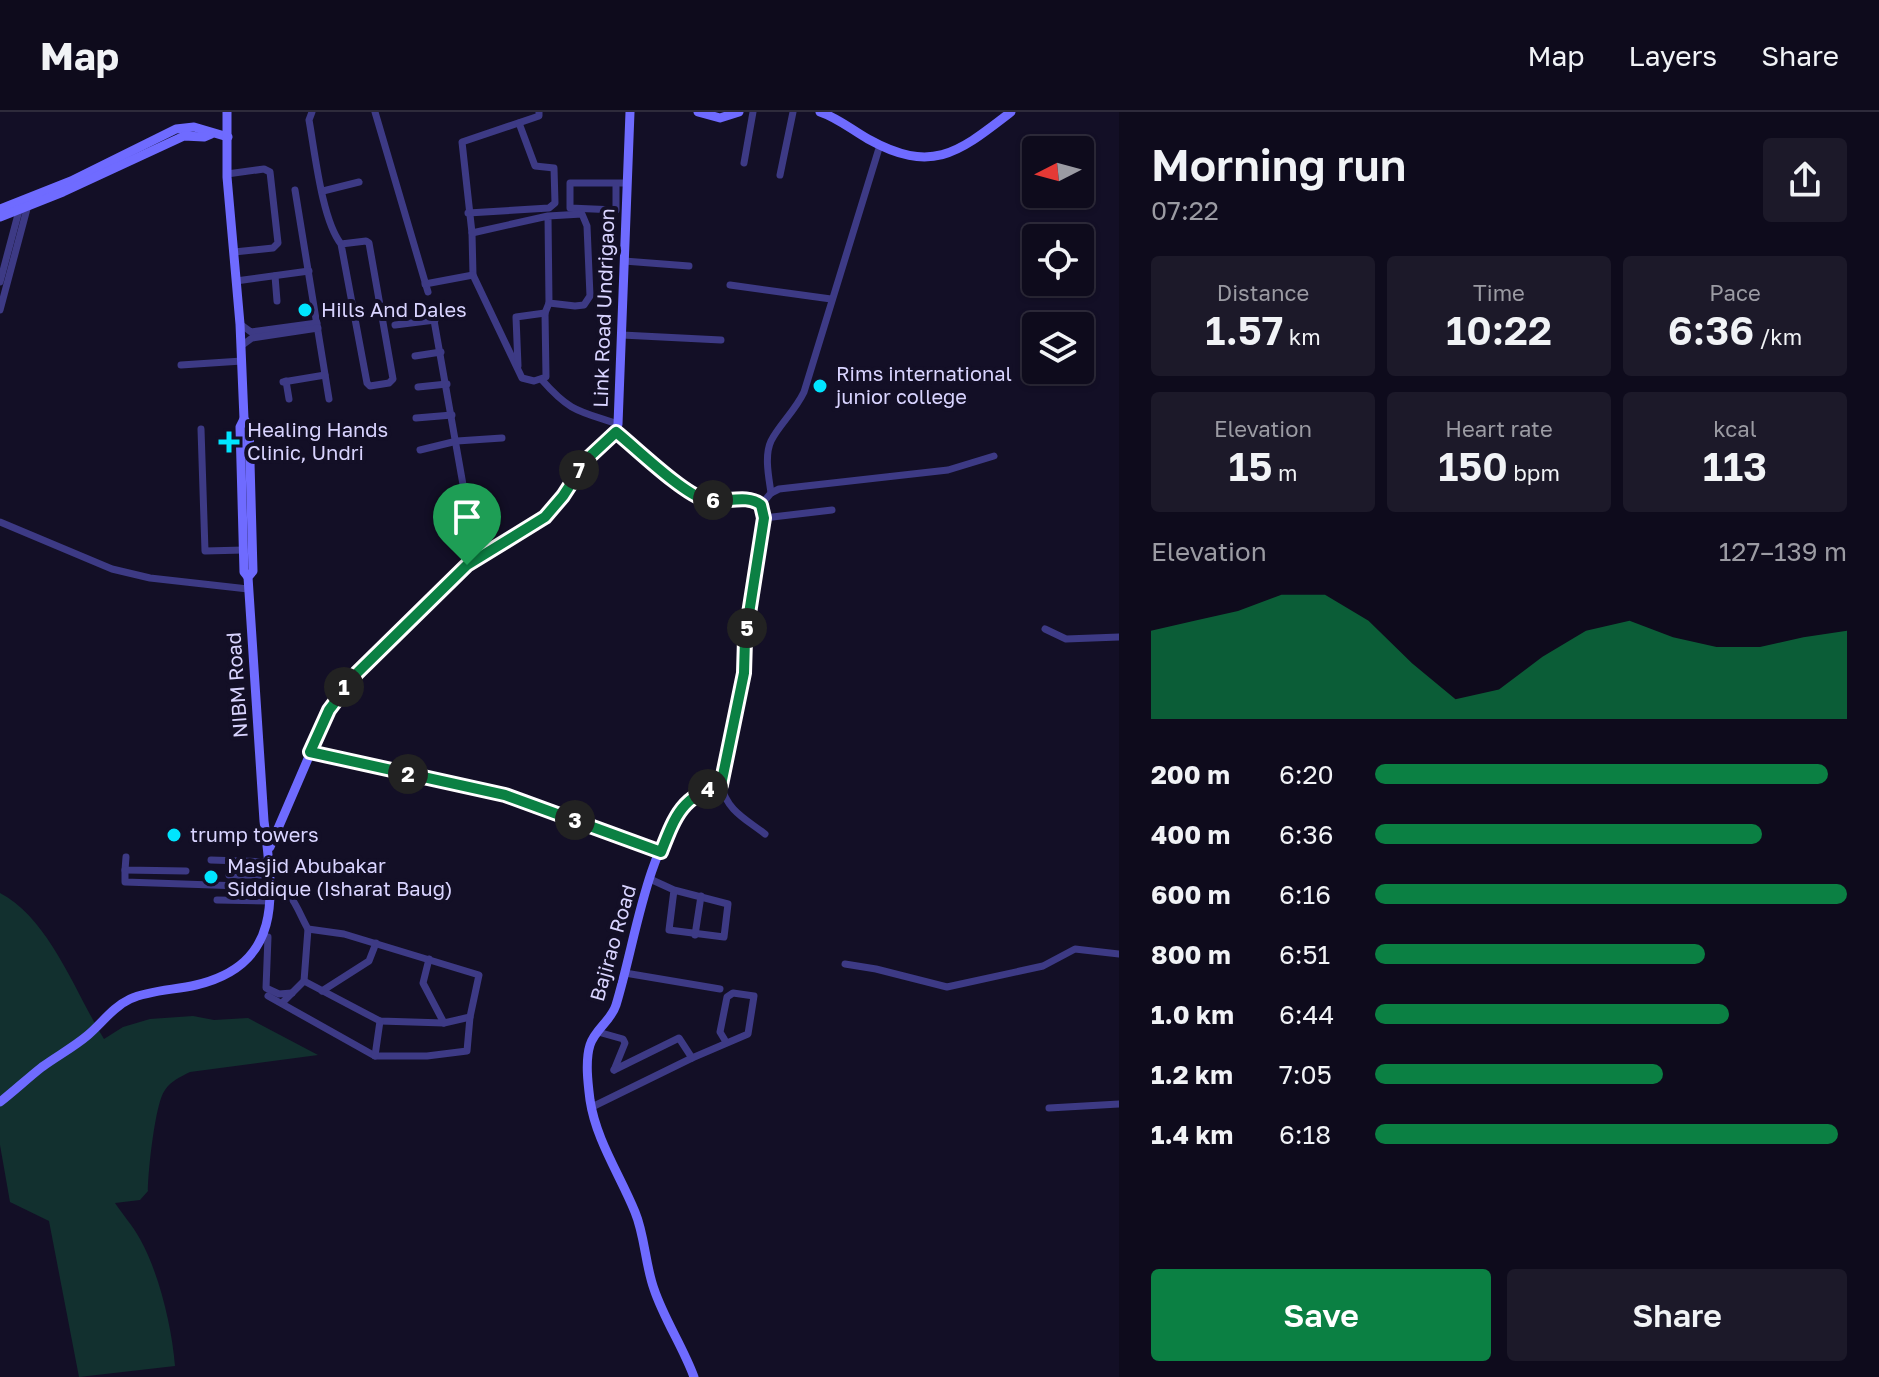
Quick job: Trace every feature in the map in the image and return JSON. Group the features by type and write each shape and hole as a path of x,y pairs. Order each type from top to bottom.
{"street":[{"name":"NIBM Road","path":"0,1102 87,1036 126,1001 145,994 211,981 237,970 260,941 268,918 270,847 264,821 248,589 248,577 253,571 249,426 244,419 240,324 227,174 227,112"},
{"path":"312,112 309,120 323,191 332,233 341,244 367,383 370,386 389,383 393,379 369,243 341,244"},
{"path":"375,112 427,288 473,275"},
{"path":"539,112 539,116 462,142 472,233 473,275 522,378 542,380 562,403 619,431 694,495 719,501 751,499 761,505 764,518 745,639 744,673 721,785 724,799 733,810 765,834"},
{"name":"Link Road Undrigaon","path":"270,847 329,710 346,685 467,565 545,517 587,459 619,431 624,261 621,183 630,112"},
{"path":"698,112 720,118 739,112"},
{"path":"744,163 753,112"},
{"path":"780,175 793,112"},
{"path":"820,112 880,145 912,157 934,157 968,146 1011,112"},
{"path":"468,213 549,208 555,203 554,168 535,166 519,123"},
{"path":"0,217 176,129 194,127 228,137"},
{"path":"771,493 768,472 771,442 804,392 880,145"},
{"path":"227,174 264,169 270,172 278,243 273,248 234,252"},
{"path":"323,191 359,182"},
{"path":"570,183 621,183 616,210 570,208 570,183"},
{"path":"295,190 329,399"},
{"path":"0,209 25,204"},
{"path":"0,282 25,204"},
{"path":"0,310 25,204"},
{"path":"472,233 548,216 582,214 586,220 590,296 584,305 549,303"},
{"path":"542,380 547,372 548,216"},
{"path":"624,261 689,266"},
{"path":"236,281 309,271"},
{"path":"275,276 277,301"},
{"path":"730,285 831,299"},
{"path":"432,309 466,505 467,565"},
{"path":"518,372 516,317 545,313"},
{"path":"395,325 435,320"},
{"path":"240,324 251,332 282,331"},
{"path":"241,346 252,338 317,326"},
{"path":"622,335 721,340"},
{"path":"415,356 441,352"},
{"path":"181,365 242,361"},
{"path":"289,399 284,381 325,375"},
{"path":"418,387 447,384"},
{"path":"416,418 452,415"},
{"path":"244,419 240,427 244,572 248,577"},
{"path":"201,429 205,551 244,550"},
{"path":"420,450 457,441 502,438"},
{"path":"761,505 779,489 948,470 994,456"},
{"path":"764,518 832,510"},
{"path":"0,522 112,569 150,578 248,589"},
{"path":"1045,629 1066,639 1119,637"},
{"path":"310,752 505,795 661,852"},
{"name":"Bajirao Road","path":"694,1377 655,1293 637,1216 599,1133 589,1084 590,1045 615,1009 650,879 669,831 687,801 697,793 721,785"},
{"path":"126,857 125,882 270,882"},
{"path":"211,860 270,862"},
{"path":"125,870 186,871"},
{"path":"229,875 270,882 285,889 308,929 304,981 282,1003"},
{"path":"650,879 674,890 728,904 726,936 720,939 668,929 674,890"},
{"path":"695,935 701,896"},
{"path":"217,900 270,901"},
{"path":"268,996 375,1056 427,1056 467,1051 479,975 344,934 308,929"},
{"path":"268,937 266,988 279,994 292,993"},
{"path":"322,991 369,961 376,943"},
{"path":"845,964 947,987 1043,966 1075,949 1119,954"},
{"path":"429,959 423,983 444,1023"},
{"path":"625,973 720,989"},
{"path":"304,981 380,1021 444,1023 470,1017"},
{"path":"592,1107 748,1034 754,996 733,993 727,997 720,1032 726,1042"},
{"path":"375,1056 380,1021"},
{"path":"598,1032 623,1039 625,1047 614,1070 679,1038 692,1058"},
{"path":"1049,1108 1119,1104"}],"green space":[{"path":"0,893 33,920 47,938 104,1039 123,1027 150,1019 193,1016 214,1020 248,1018 318,1055 190,1072 170,1084 161,1097 148,1191 140,1200 115,1203 137,1234 159,1284 175,1366 79,1377 49,1221 10,1202 0,1145"}],"place":[{"name":"Hills And Dales","path":"305,310"},
{"name":"Rims international junior college","path":"820,386"},
{"name":"Healing Hands Clinic, Undri","path":"229,442"},
{"name":"trump towers","path":"174,835"},
{"name":"Masjid Abubakar Siddique (Isharat Baug)","path":"211,877"}],"route":[{"path":"616,432 694,495 719,501 751,499 761,505 764,518 745,639 744,673 721,785 697,793 687,801 669,831 661,852 524,800 310,752 329,710 346,685 467,565 545,517 587,459 616,432"}]}
